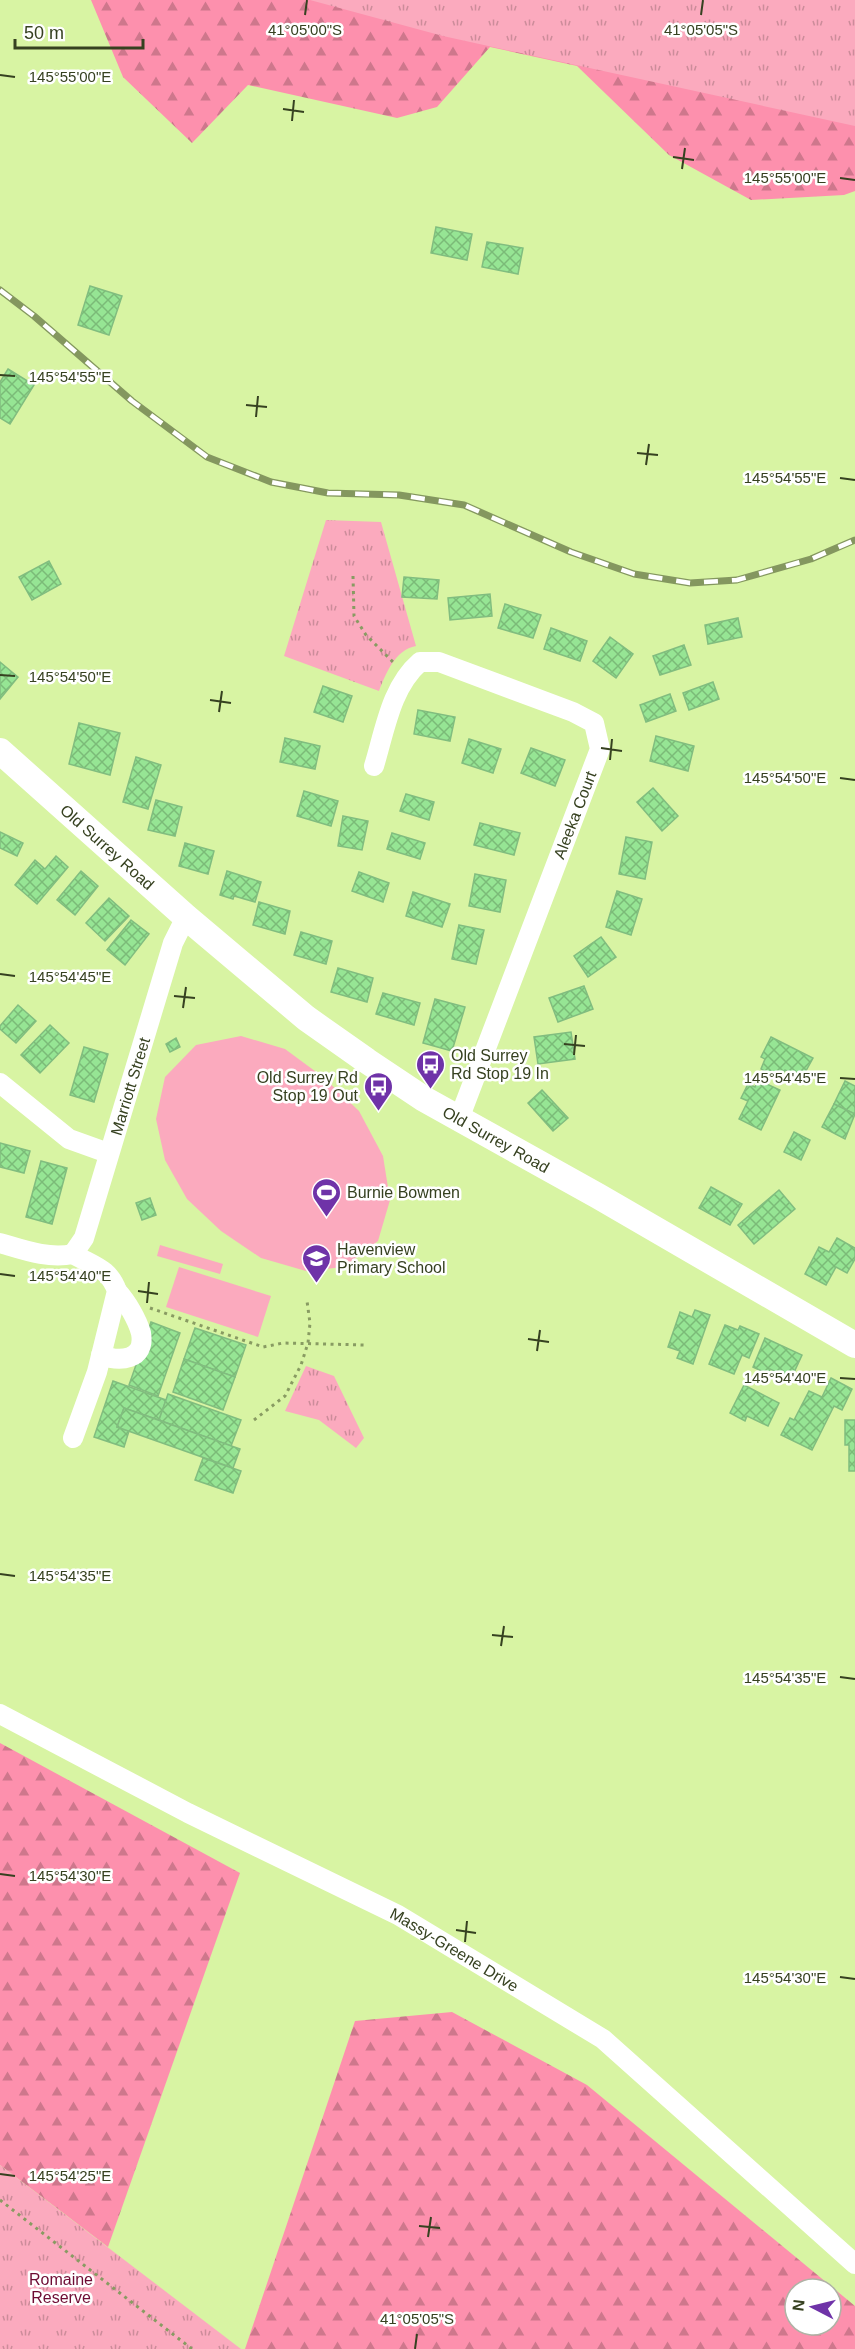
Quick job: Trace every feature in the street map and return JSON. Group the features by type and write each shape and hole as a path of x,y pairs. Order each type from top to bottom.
{"main road":[{"name":"Old Surrey Road","path":"0,751 186,917 306,1018 367,1061 459,1119 598,1196 855,1345"}],"street":[{"name":"Aleeka Court","path":"407,673 420,662 439,662 573,712 594,723 600,749 459,1119"},
{"path":"374,766 394,699 407,673"},
{"name":"Marriott Street","path":"73,1254 80,1247 84,1238 173,943 186,917"},
{"path":"0,1083 69,1140 108,1153"},
{"path":"0,1243 50,1256 73,1254 105,1270 113,1278 141,1334 140,1347 133,1356 123,1360 113,1360 101,1355"},
{"path":"73,1438 121,1295"},
{"name":"Massy-Greene Drive","path":"0,1714 188,1813 398,1915 603,2039 855,2264"}],"path":[{"path":"353,576 354,616 366,635 386,656 407,673"},
{"path":"121,1295 263,1347 283,1343 365,1345"},
{"path":"254,1420 285,1396 301,1365 309,1343 310,1323 306,1301"},
{"path":"0,2200 192,2349"}],"green space":[{"path":"91,0 855,0 855,191 844,195 751,200 669,155 577,66 490,47 437,107 397,118 248,85 192,143 123,77"},
{"path":"310,0 855,0 855,126 443,36"},
{"path":"326,520 381,522 416,646 402,652 392,663 379,691 284,656"},
{"path":"241,1036 285,1049 323,1077 359,1111 383,1156 390,1200 378,1241 344,1267 306,1271 261,1258 221,1231 187,1199 165,1160 156,1119 165,1077 196,1045"},
{"path":"160,1245 223,1264 220,1274 157,1256"},
{"path":"179,1267 271,1296 258,1337 166,1307"},
{"path":"306,1366 334,1376 364,1438 356,1448 319,1420 285,1411"},
{"path":"0,1743 240,1873 108,2247 0,2165"},
{"path":"452,2012 587,2085 820,2277 783,2277 783,2337 843,2337 843,2296 855,2306 855,2349 245,2349 355,2021"},
{"name":"Romaine Reserve","path":"0,2165 241,2349 0,2349"}],"building":[{"path":"436,227 472,234 467,260 431,253"},
{"path":"487,242 523,248 518,274 482,267"},
{"path":"90,286 122,296 109,335 78,325"},
{"path":"8,369 34,385 10,424 0,418 0,382"},
{"path":"49,561 61,584 32,600 19,577"},
{"path":"404,577 439,580 437,599 402,597"},
{"path":"490,594 492,616 450,620 448,598"},
{"path":"505,604 541,615 533,638 498,628"},
{"path":"738,618 742,637 708,644 705,625"},
{"path":"551,628 587,641 580,661 544,649"},
{"path":"610,637 633,654 616,678 593,661"},
{"path":"684,645 691,665 660,675 653,656"},
{"path":"0,662 18,677 0,699"},
{"path":"713,682 719,699 689,710 683,693"},
{"path":"323,686 352,696 343,722 314,712"},
{"path":"670,694 676,711 646,722 640,705"},
{"path":"418,710 455,717 450,741 414,734"},
{"path":"79,723 120,733 110,775 69,764"},
{"path":"656,736 694,746 688,771 650,761"},
{"path":"285,738 320,746 315,769 280,762"},
{"path":"469,739 501,749 493,773 462,763"},
{"path":"531,748 565,760 555,786 521,773"},
{"path":"136,757 161,765 148,809 123,802"},
{"path":"653,788 678,816 662,831 637,802"},
{"path":"304,791 338,801 331,826 297,816"},
{"path":"406,794 434,802 429,820 400,811"},
{"path":"156,800 182,807 175,836 148,830"},
{"path":"343,816 368,821 362,850 338,846"},
{"path":"480,823 520,833 514,855 474,845"},
{"path":"0,832 23,843 17,856 0,848"},
{"path":"392,833 425,843 420,859 387,849"},
{"path":"626,837 652,842 645,879 619,874"},
{"path":"185,843 214,851 208,874 179,866"},
{"path":"56,856 68,867 37,904 15,885 35,860 45,869"},
{"path":"81,871 98,886 75,915 57,900"},
{"path":"227,871 261,882 255,902 220,895"},
{"path":"359,872 389,883 383,902 352,891"},
{"path":"475,874 506,880 500,912 469,906"},
{"path":"617,891 642,899 631,935 606,927"},
{"path":"413,892 450,904 442,927 406,916"},
{"path":"109,898 129,916 105,941 86,923"},
{"path":"259,902 290,911 285,934 253,925"},
{"path":"131,920 149,934 125,965 107,950"},
{"path":"459,925 484,930 476,964 452,959"},
{"path":"301,932 332,941 326,964 294,955"},
{"path":"601,937 616,957 588,977 574,956"},
{"path":"338,968 373,978 367,1002 331,992"},
{"path":"584,986 593,1009 558,1022 549,998"},
{"path":"383,993 420,1003 414,1025 376,1014"},
{"path":"435,999 465,1007 452,1051 423,1043"},
{"path":"18,1005 36,1021 16,1043 0,1029 0,1026"},
{"path":"50,1025 69,1043 40,1073 21,1055"},
{"path":"571,1032 575,1059 538,1064 534,1037"},
{"path":"771,1037 813,1058 802,1078 785,1070 780,1079 761,1069 765,1059 761,1057"},
{"path":"176,1038 180,1047 170,1052 166,1044"},
{"path":"84,1047 108,1054 94,1102 70,1095"},
{"path":"758,1080 780,1090 761,1130 739,1119 748,1101 741,1098 748,1084 755,1087"},
{"path":"845,1081 855,1086 855,1114 834,1104"},
{"path":"542,1090 568,1118 553,1131 528,1103"},
{"path":"834,1104 855,1114 845,1139 822,1127"},
{"path":"794,1132 810,1140 801,1160 784,1152"},
{"path":"0,1143 30,1151 24,1173 0,1167"},
{"path":"41,1161 67,1168 52,1224 26,1217"},
{"path":"711,1187 742,1204 730,1225 699,1208"},
{"path":"779,1190 795,1209 754,1244 738,1225"},
{"path":"150,1198 156,1215 142,1220 136,1203"},
{"path":"837,1238 855,1248 855,1259 847,1273 836,1267 826,1285 805,1274 819,1247 829,1252"},
{"path":"695,1310 710,1315 693,1364 677,1358 680,1351 668,1347 680,1312 692,1317"},
{"path":"151,1322 180,1333 158,1396 129,1385"},
{"path":"725,1325 738,1330 740,1326 759,1334 749,1358 742,1355 734,1374 709,1364"},
{"path":"195,1328 246,1345 235,1377 184,1359"},
{"path":"765,1338 802,1355 791,1379 770,1369 768,1374 753,1367"},
{"path":"184,1359 235,1377 223,1410 173,1392"},
{"path":"831,1378 852,1389 842,1410 834,1406 812,1450 781,1435 790,1418 794,1420 809,1391 822,1397"},
{"path":"113,1381 166,1400 159,1420 124,1408 117,1427 129,1431 124,1447 94,1437"},
{"path":"744,1385 779,1403 768,1426 747,1416 745,1421 730,1413"},
{"path":"168,1394 241,1420 231,1446 159,1420"},
{"path":"124,1408 240,1449 233,1468 117,1427"},
{"path":"845,1420 855,1420 855,1471 849,1471 849,1445 845,1445"},
{"path":"203,1458 241,1471 233,1493 195,1480"}],"railway":[{"path":"0,290 34,316 132,401 207,457 271,482 328,493 399,495 464,505 571,552 634,574 690,583 737,580 811,559 855,540"}],"place":[{"name":"Old Surrey Rd Stop 19 In","path":"430,1090"},
{"name":"Old Surrey Rd Stop 19 Out","path":"379,1112"},
{"name":"Burnie Bowmen","path":"326,1218"},
{"name":"Havenview Primary School","path":"316,1284"}]}
